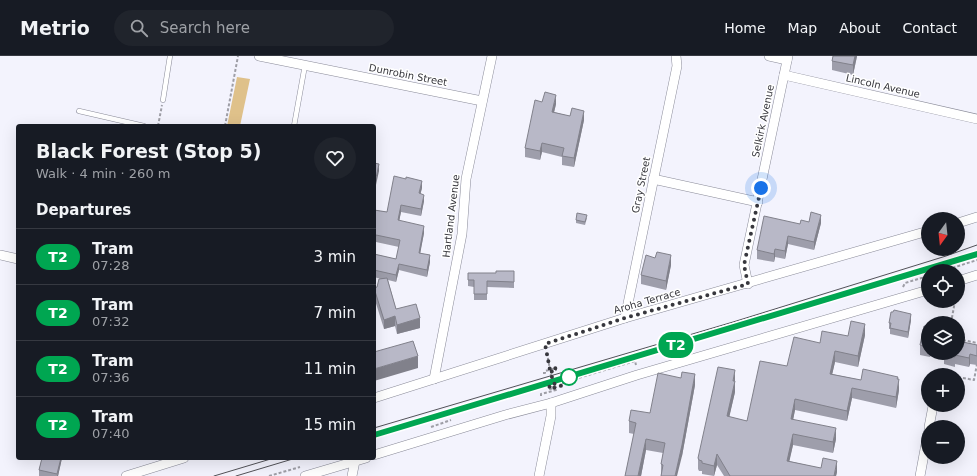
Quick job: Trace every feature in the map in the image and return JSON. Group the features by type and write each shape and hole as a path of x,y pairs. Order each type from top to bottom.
{"street":[{"name":"Dunrobin Street","path":"259,56 482,101"},
{"name":"Hartland Avenue","path":"434,379 462,234 466,179 492,56"},
{"name":"Gray Street","path":"625,318 677,66 676,56"},
{"path":"769,56 788,58"},
{"name":"Selkirk Avenue","path":"748,284 744,265 788,58"},
{"name":"Lincoln Avenue","path":"784,75 977,119"},
{"path":"653,179 758,202"},
{"path":"965,221 977,217"},
{"name":"Aroha Terrace","path":"376,397 625,318 748,284 921,233"},
{"path":"0,255 16,258"},
{"path":"965,279 977,275"},
{"path":"376,454 505,415 551,403 637,375 921,292"},
{"path":"539,476 551,416 551,403"},
{"path":"126,476 178,460"},
{"path":"305,476 359,460"},
{"path":"352,476 355,461"},
{"path":"920,476 922,464"}],"lane":[{"path":"163,100 170,56"},
{"path":"294,124 306,65"},
{"path":"79,111 135,124"}],"path":[{"path":"225,124 238,56"},
{"path":"158,124 163,100"},
{"path":"965,264 977,260"},
{"path":"905,297 903,287 904,283 921,278"},
{"path":"965,340 977,343"},
{"path":"545,344 550,370"},
{"path":"543,373 556,368 556,370 550,372 555,385 549,387 550,389 561,386 560,383 635,361 636,365"},
{"path":"974,380 977,364"},
{"path":"965,378 977,381"},
{"path":"541,397 540,394 556,390 555,388"},
{"path":"269,476 301,467"}],"shaded area":[{"path":"237,77 250,79 240,124 227,124"}],"building":[{"path":"833,56 855,56 853,65 832,61"},
{"path":"545,92 556,95 552,112 570,116 572,108 584,111 574,158 562,156 564,148 542,143 540,151 525,148 535,100 542,102"},
{"path":"376,163 379,164 376,178"},
{"path":"394,176 422,181 419,193 424,195 421,209 401,205 398,220 424,226 419,253 430,255 427,270 399,264 396,275 376,270 376,254 396,259 400,240 376,235 376,210 387,212"},
{"path":"811,212 821,215 814,242 788,236 785,251 775,249 774,254 757,250 764,216 800,224 801,220 809,222"},
{"path":"577,213 587,215 585,222 576,220"},
{"path":"657,252 671,255 666,281 641,275 646,255 655,258"},
{"path":"496,271 514,271 514,282 487,281 487,294 474,294 474,280 468,280 468,273 496,273"},
{"path":"387,278 396,309 416,304 420,318 397,325 395,316 384,320 376,294 376,287 379,279"},
{"path":"894,310 911,314 908,332 890,328 891,323 889,323 891,312"},
{"path":"851,321 865,324 858,356 835,351 830,374 861,380 863,369 898,377 897,379 899,379 896,397 852,388 847,411 795,399 791,419 836,428 833,442 793,434 787,461 821,468 823,458 837,461 834,476 730,476 717,454 714,466 702,463 702,461 699,460 698,458 718,367 735,370 733,381 735,381 727,416 747,421 760,361 787,366 794,337 820,343 822,331 848,336"},
{"path":"413,341 418,356 376,368 376,351"},
{"path":"965,342 977,345 977,356 970,354 969,358 965,357"},
{"path":"682,372 695,374 675,476 661,476 663,465 661,464 665,443 646,439 638,476 625,476 636,423 629,421 631,410 650,413 658,373 681,378"},
{"path":"42,460 60,460 57,474 39,470"}],"tram line":[{"path":"376,427 733,322 977,245"},
{"path":"726,330 977,254"},
{"name":"T2","path":"376,434 977,254"},
{"path":"376,434 673,346"},
{"path":"214,476 267,460"},
{"path":"236,476 289,460"}],"route":[{"path":"569,377 565,382 560,383 561,386 550,389 549,387 555,385 550,372 556,370 556,368 550,370 545,344 625,318 748,284 744,265 761,188"}]}
